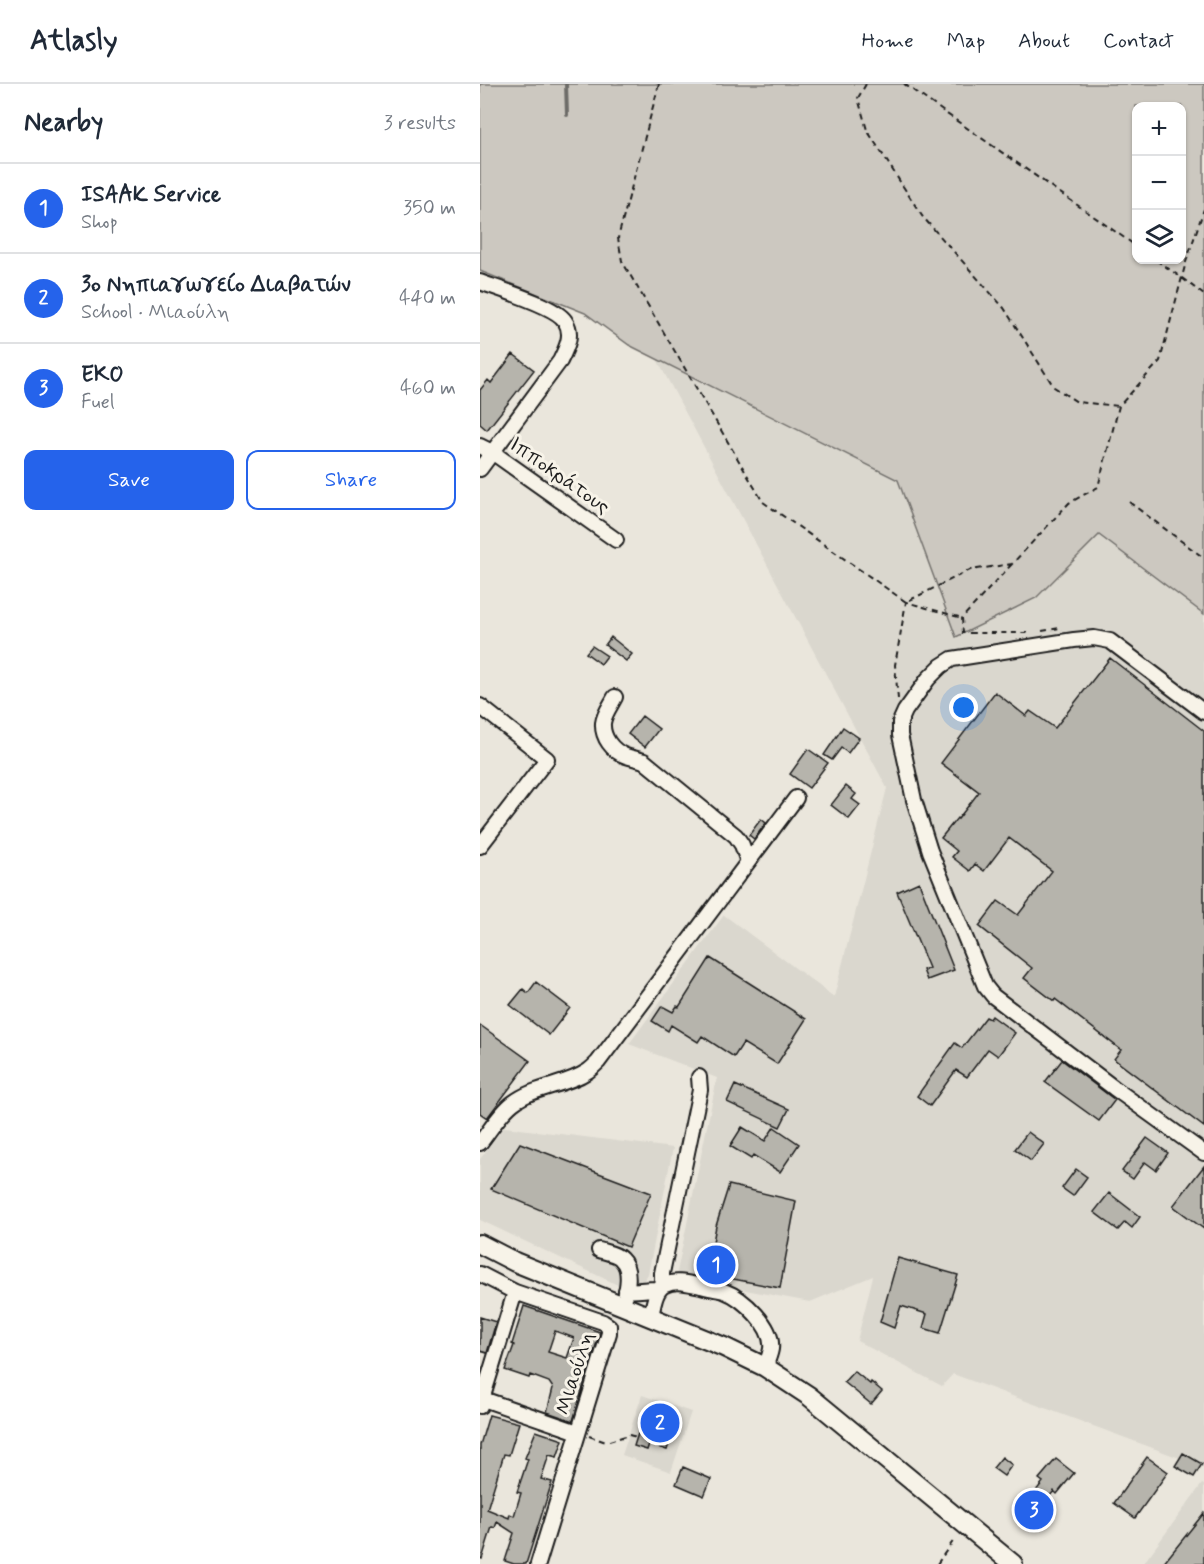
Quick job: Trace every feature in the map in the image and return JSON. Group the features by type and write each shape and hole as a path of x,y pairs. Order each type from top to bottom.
{"main road":[{"path":"480,1244 515,1262 625,1298 651,1318 765,1367 809,1396 1013,1564"}],"street":[{"path":"480,282 546,306 565,320 568,331 568,345 560,361 486,449 480,468"},
{"name":"Ιπποκράτους","path":"486,449 616,540"},
{"path":"1204,712 1110,641 1094,638 952,660 941,666 928,679 905,711 900,722 900,735 914,800 930,851 985,986 993,996 1204,1153"},
{"path":"615,697 603,722 604,734 608,743 625,755 644,761 736,836 742,845 747,862"},
{"path":"480,706 547,759 480,846"},
{"path":"480,1143 514,1102 582,1074 598,1062 796,798"},
{"path":"651,1318 662,1287 662,1273 700,1089 699,1077"},
{"path":"599,1250 620,1257 624,1261 627,1275 625,1298"},
{"path":"480,1274 515,1292 481,1401 578,1432"},
{"path":"625,1298 634,1291 662,1287 675,1282 724,1291 739,1300 765,1327 771,1339 771,1349 765,1367"},
{"name":"Μιαούλη","path":"515,1292 609,1326 609,1333 538,1564"}],"path":[{"path":"659,84 618,238 622,261 763,502 906,602 962,618"},
{"path":"866,84 858,98 867,130 922,216 1004,308 1054,387 1077,402 1119,406"},
{"path":"904,84 1132,243"},
{"path":"1028,633 963,633 962,618 1069,503 1098,487 1119,406 1160,361 1182,278 1204,209"},
{"path":"1162,264 1204,295"},
{"path":"1129,502 1204,558"},
{"path":"906,602 970,570 1012,564"},
{"path":"905,711 898,701 895,665 906,602"},
{"path":"1039,632 1060,628 1074,640"},
{"path":"578,1432 606,1442 629,1435 637,1437"},
{"path":"937,1564 954,1540"}],"shaded area":[{"path":"480,84 1204,84 1204,614 1099,535 1036,598 956,637 898,480 629,345 585,313 480,271"},
{"path":"1204,84 1204,1467 953,1374 942,1386 857,1341 873,1276 810,1302 676,1277 717,1078 629,1044 724,915 834,997 887,788 595,244 1132,103 1132,264 1186,264 1186,102 1135,102"},
{"path":"504,1127 673,1148 648,1274 640,1286 620,1286 480,1220 480,1159"},
{"path":"642,1395 691,1412 671,1472 622,1455"},
{"path":"1202,1484 1204,1485 1204,1564 1143,1564"}],"building":[{"path":"513,354 534,370 487,430 480,424 480,390 488,380 491,383"},
{"path":"611,637 632,654 626,661 605,645"},
{"path":"592,646 607,656 601,664 586,653"},
{"path":"1110,658 1204,731 1204,1127 1114,1059 1121,1050 1024,978 1032,968 979,926 998,901 1018,915 1052,871 1009,838 984,871 975,864 970,871 952,857 957,851 941,838 979,792 941,763 995,692 1026,716 1030,711 1055,728"},
{"path":"642,716 659,729 645,747 628,734"},
{"path":"843,727 859,738 848,753 841,748 832,760 824,755"},
{"path":"808,749 828,763 809,788 790,774"},
{"path":"846,786 856,794 852,799 860,805 849,819 831,805"},
{"path":"761,819 766,823 754,839 749,835"},
{"path":"919,882 954,970 927,980 923,970 929,968 897,892"},
{"path":"710,958 806,1019 777,1064 743,1043 734,1057 702,1036 698,1042 671,1025 668,1031 652,1021 662,1006 673,1012 677,1006 679,1007"},
{"path":"536,982 570,1008 549,1035 510,1005 523,989 528,993"},
{"path":"992,1016 1015,1033 998,1056 988,1049 967,1077 956,1070 930,1106 917,1096 955,1043 962,1048 986,1017 990,1019"},
{"path":"480,1025 530,1061 487,1118 480,1113"},
{"path":"1062,1060 1115,1100 1099,1121 1045,1082"},
{"path":"735,1085 789,1109 780,1127 727,1102"},
{"path":"742,1127 765,1141 774,1127 799,1144 780,1172 753,1155 751,1159 730,1146"},
{"path":"1028,1132 1044,1144 1031,1161 1015,1149"},
{"path":"1147,1138 1168,1153 1156,1170 1145,1162 1133,1179 1122,1171"},
{"path":"520,1143 651,1193 628,1247 491,1189"},
{"path":"1204,1166 1204,1229 1173,1206"},
{"path":"1076,1169 1087,1177 1073,1196 1062,1188"},
{"path":"729,1185 796,1201 780,1288 707,1274 716,1226"},
{"path":"1109,1193 1140,1217 1132,1228 1125,1222 1118,1230 1094,1212"},
{"path":"898,1258 958,1275 940,1333 923,1328 927,1314 901,1306 894,1328 880,1322"},
{"path":"524,1306 600,1332 573,1421 547,1412 553,1388 549,1382 505,1370 514,1345 512,1344","holes":["555,1331 574,1338 567,1358 548,1352"]},
{"path":"480,1317 496,1322 487,1353 480,1351"},
{"path":"854,1371 882,1391 871,1404 844,1382"},
{"path":"489,1415 519,1423 509,1455 504,1454 487,1509 509,1518 510,1514 514,1516 521,1493 517,1492 528,1459 525,1458 536,1431 563,1440 557,1457 549,1455 541,1479 552,1482 526,1564 505,1561 514,1533 497,1522 495,1528 492,1527 482,1559 480,1558 480,1445"},
{"path":"643,1418 674,1428 667,1450 649,1444 647,1450 634,1446"},
{"path":"1183,1453 1202,1464 1194,1477 1175,1466"},
{"path":"1002,1457 1012,1465 1004,1476 993,1468"},
{"path":"1147,1457 1168,1472 1135,1518 1114,1503"},
{"path":"1056,1459 1074,1473 1057,1494 1054,1491 1031,1518 1021,1510 1043,1482 1039,1479"},
{"path":"683,1467 711,1479 704,1496 676,1484"},
{"path":"1204,1513 1204,1564 1163,1564"}],"waterway":[{"path":"566,84 567,115"}],"place":[{"name":"ISAAK Service","path":"716,1265"},
{"name":"3ο Νηπιαγωγείο Διαβατών","path":"660,1423"},
{"name":"EKO","path":"1034,1510"}]}
